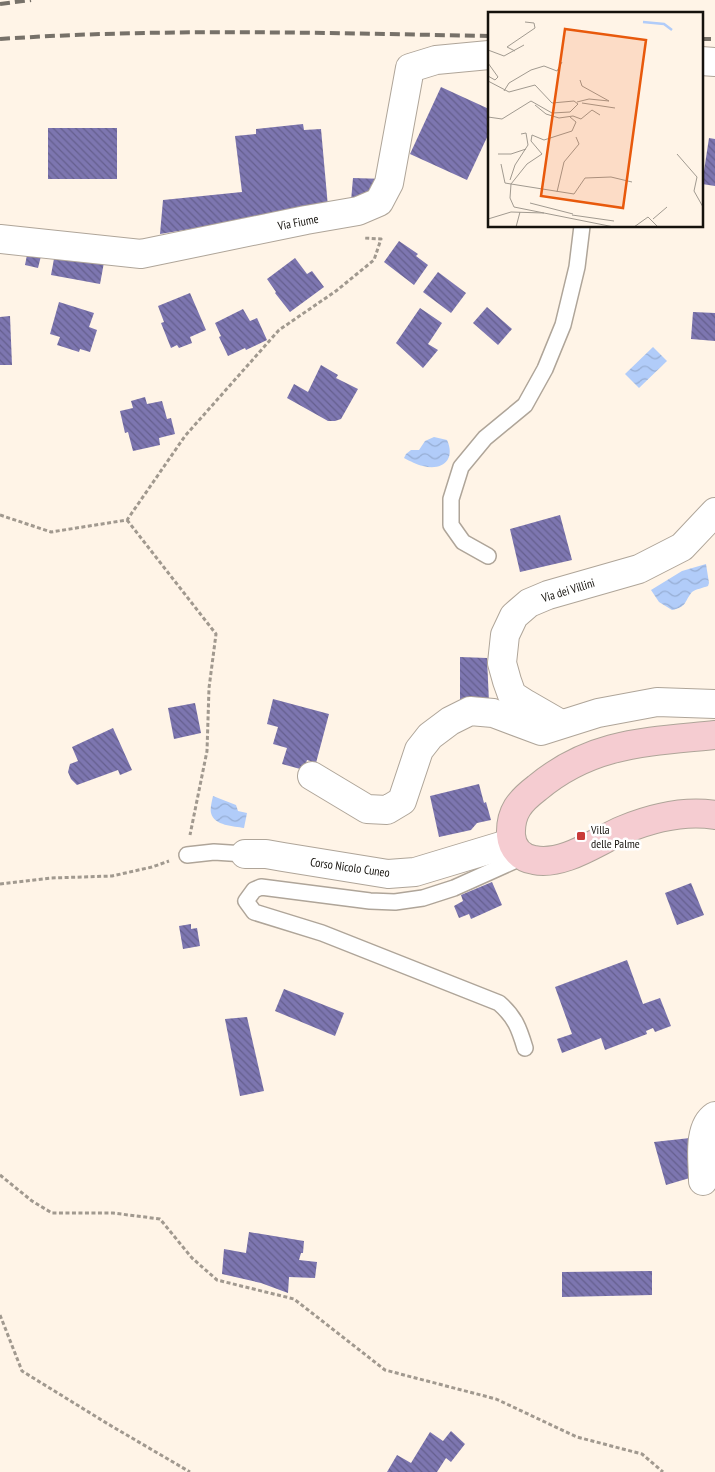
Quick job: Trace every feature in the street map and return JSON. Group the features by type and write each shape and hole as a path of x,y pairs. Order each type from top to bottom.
{"main road":[{"path":"517,850 510,829 514,812 528,795 552,775 570,764 618,747 645,742 715,735"},
{"name":"Corso Nicolo Cuneo","path":"517,850 535,860 550,861 576,853 650,819 679,814 705,813 715,815"}],"street":[{"name":"Via Fiume","path":"0,239 141,254 358,211 379,202 389,184 410,68 436,60 488,55"},
{"path":"702,61 715,62"},
{"name":"Via dei Villini","path":"562,725 512,694 502,663 505,636 514,616 529,603 548,595 648,565 682,547 715,512"},
{"path":"312,776 367,810 387,810 402,801 419,750 430,736 450,720 470,711 493,713 541,731 598,713 657,702 715,704"},
{"name":"Corso Nicolo Cuneo","path":"244,854 283,856 388,874 415,872 517,850"},
{"path":"703,1181 702,1138 711,1119 715,1116"}],"lane":[{"path":"488,556 463,542 451,525 451,500 462,467 485,438 525,405 545,369 563,325 576,267 582,228"},
{"path":"517,850 454,888 423,898 395,902 370,901 262,887 254,890 246,901 254,912 322,933 499,1003 510,1012 517,1023 525,1048"},
{"path":"187,855 214,852 244,854"}],"path":[{"path":"0,514 51,532 127,520 185,436 279,330 336,291 374,260 381,239 355,238"},
{"path":"0,884 51,878 112,876 152,867 187,855 206,751 209,688 216,634 127,520"},
{"path":"0,1175 32,1201 52,1212 113,1213 160,1219 192,1258 217,1280 294,1300 385,1370 496,1399 577,1437 642,1454 663,1472"},
{"path":"0,1315 22,1371 190,1472"}],"water":[{"path":"653,347 667,361 639,388 625,374"},
{"path":"434,437 447,440 450,453 446,462 436,467 430,467 418,465 404,458 411,450 419,450 425,441"},
{"path":"706,564 708,586 692,592 685,604 680,607 672,610 659,602 651,590 682,571"},
{"path":"213,796 236,805 238,811 247,813 244,828 225,825 216,821 211,813"}],"building":[{"path":"441,87 488,109 488,135 467,180 410,154"},
{"path":"303,124 304,130 321,129 328,207 160,234 163,200 242,192 235,136 256,134 256,129"},
{"path":"48,128 117,128 117,179 48,179"},
{"path":"709,138 715,139 715,186 702,184"},
{"path":"353,178 385,179 382,196 351,201"},
{"path":"399,241 418,254 416,256 428,265 414,285 384,262"},
{"path":"29,245 43,248 38,268 25,265"},
{"path":"56,248 105,257 100,284 51,275"},
{"path":"295,258 307,274 312,271 324,287 290,312 267,279"},
{"path":"438,272 466,293 451,313 423,292"},
{"path":"190,293 206,330 190,337 192,343 179,348 177,345 171,348 161,323 164,322 158,306"},
{"path":"59,302 94,313 89,327 97,330 90,352 80,349 79,352 57,345 60,337 50,334"},
{"path":"487,307 512,329 498,345 473,323"},
{"path":"420,308 442,323 428,344 438,350 423,368 396,343"},
{"path":"243,309 250,321 257,318 267,340 228,356 215,323"},
{"path":"693,312 715,313 715,341 691,339"},
{"path":"10,316 12,365 0,365 0,317"},
{"path":"321,365 338,375 336,378 358,389 341,419 335,421 328,421 287,398 294,384 308,392"},
{"path":"145,397 147,404 162,401 167,419 171,418 175,434 159,438 160,445 133,451 128,432 125,433 120,411 133,408 131,401"},
{"path":"560,515 572,560 520,572 510,529"},
{"path":"460,657 487,658 489,702 460,704"},
{"path":"273,699 329,714 316,763 307,760 304,770 282,764 287,748 273,744 278,727 267,724"},
{"path":"195,703 201,733 174,739 168,708"},
{"path":"113,728 132,770 120,775 118,770 77,785 71,779 68,772 70,764 78,761 72,747"},
{"path":"479,784 491,820 477,823 471,830 439,837 430,796"},
{"path":"492,882 502,905 471,919 469,914 459,918 454,906 463,901 461,895"},
{"path":"691,883 704,915 677,925 665,893"},
{"path":"191,924 191,929 197,928 200,946 183,949 179,926"},
{"path":"627,960 643,1004 660,998 671,1026 655,1032 653,1028 646,1031 647,1034 605,1050 601,1038 562,1053 557,1039 572,1034 555,987"},
{"path":"284,989 344,1013 335,1036 275,1011"},
{"path":"247,1017 264,1091 240,1096 225,1019"},
{"path":"690,1138 688,1153 693,1177 666,1185 654,1142"},
{"path":"249,1232 304,1241 303,1253 301,1253 299,1260 317,1262 315,1278 289,1277 288,1293 261,1283 222,1274 224,1249 246,1253"},
{"path":"652,1271 652,1295 562,1297 562,1272"},
{"path":"451,1431 465,1444 451,1462 446,1458 437,1472 387,1472 397,1455 411,1463 430,1432 443,1441"}],"railway":[{"path":"0,4 31,0"},
{"path":"0,39 183,32 488,36"},
{"path":"702,39 715,39"}],"place":[{"name":"Villa delle Palme","path":"581,836"}]}
